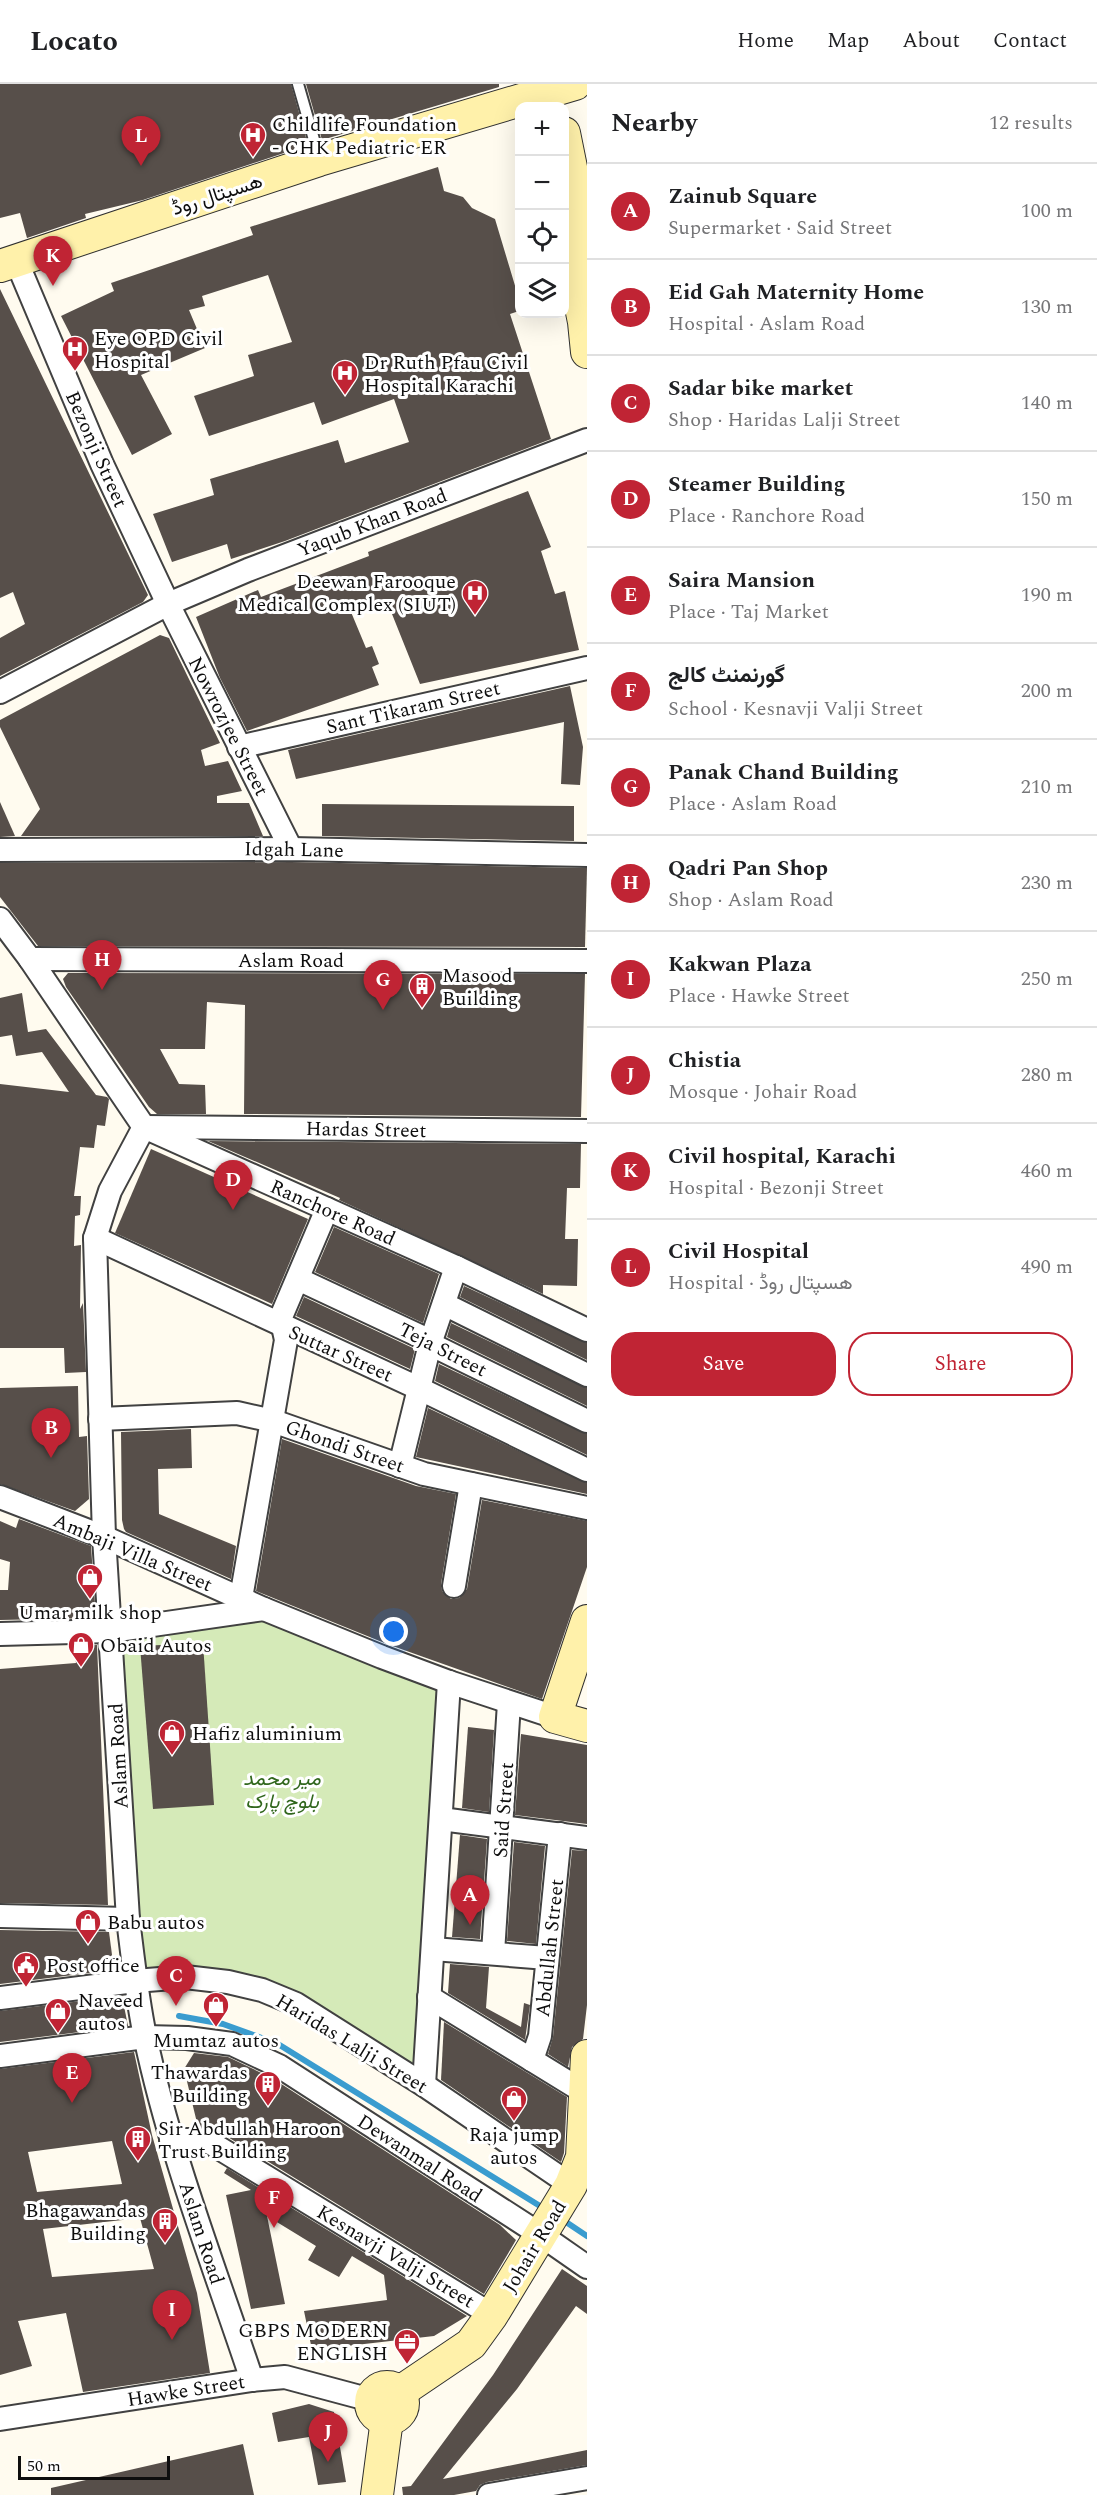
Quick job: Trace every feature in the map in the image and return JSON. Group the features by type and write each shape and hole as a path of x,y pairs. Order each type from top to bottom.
{"street":[{"name":"ھسپتال روڈ","path":"8,263 319,160 552,93"},
{"path":"569,156 587,249"},
{"path":"569,247 584,322 587,352"},
{"name":"Bezonji Street","path":"8,263 168,604"},
{"name":"Yaqub Khan Road","path":"0,692 168,604 248,570 587,440"},
{"name":"Nowrozjee Street","path":"168,604 291,849"},
{"name":"Sant Tikaram Street","path":"239,747 587,668"},
{"name":"Idgah Lane","path":"0,850 291,849 587,855"},
{"path":"0,919 30,958 144,1127"},
{"name":"Aslam Road","path":"30,958 587,961"},
{"name":"Aslam Road","path":"144,1127 110,1191 95,1238 104,1537 128,1919 135,1981 145,2037 171,2140 252,2380"},
{"name":"Hardas Street","path":"144,1127 587,1131"},
{"name":"Ranchore Road","path":"144,1127 587,1330"},
{"path":"241,1599 286,1340 281,1317 327,1209"},
{"name":"Suttar Street","path":"95,1238 418,1388 587,1470"},
{"path":"400,1466 430,1344 456,1268"},
{"name":"Teja Street","path":"298,1279 424,1338 430,1344 587,1421"},
{"path":"444,1304 587,1375"},
{"name":"Ghondi Street","path":"100,1419 237,1413 273,1421 424,1474 587,1509"},
{"path":"454,1586 471,1484"},
{"name":"Ambaji Villa Street","path":"0,1497 104,1537 264,1609 449,1682 555,1717"},
{"name":"Ambaji Villa Street","path":"0,1634 111,1631 264,1609"},
{"path":"585,1637 555,1717 587,1726"},
{"path":"424,2085 449,1682"},
{"name":"Said Street","path":"493,1953 509,1703"},
{"path":"441,1819 587,1838"},
{"name":"Abdullah Street","path":"532,2060 540,2036 560,1834"},
{"path":"0,1916 128,1919"},
{"path":"433,1949 548,1959"},
{"name":"Haridas Lalji Street","path":"0,1998 184,1977 228,1982 262,1990 296,2004 424,2085 582,2164"},
{"path":"429,1997 584,2092"},
{"name":"Dewanmal Road","path":"0,2056 145,2037 187,2038 232,2044 279,2066 587,2267"},
{"name":"Johair Road","path":"386,2404 471,2344 492,2315 541,2235 582,2164 587,2056"},
{"name":"Kesnavji Valji Street","path":"171,2140 206,2140 492,2315"},
{"name":"Hawke Street","path":"0,2419 252,2380 285,2377 386,2404"},
{"path":"377,2495 386,2404"},
{"path":"489,2495 587,2478"}],"lane":[{"path":"298,84 319,160"}],"green space":[{"name":"میر محمد بلوچ پارک","path":"264,1610 449,1682 424,2085 262,1990 135,1981 111,1631"}],"building":[{"path":"0,84 291,84 308,145 143,200 85,214 86,218 27,238 20,213 0,218"},
{"path":"306,84 499,84 499,87 322,140"},
{"path":"438,167 444,191 463,197 472,208 495,219 515,286 515,312 510,314 551,439 285,541 231,559 227,544 172,562 153,514 214,495 210,479 338,440 345,463 409,442 394,399 322,425 314,402 209,436 194,396 254,376 248,355 292,342 268,275 202,296 205,306 189,310 205,348 141,375 172,434 132,455 61,316 114,291 111,283 253,235 250,227"},
{"path":"0,289 148,595 143,602 0,676 0,638 25,624 13,592 0,598"},
{"path":"528,491 551,547 541,551 555,594 565,591 579,650 420,684 386,599 351,612 366,648 372,646 379,664 372,667 379,685 247,731 220,678 196,617 258,590 261,597 369,556 368,552"},
{"path":"160,635 169,638 220,743 201,750 205,766 228,761 242,791 217,796 217,803 249,803 263,836 21,836 40,809 0,727 0,720"},
{"path":"570,686 583,747 580,785 561,784 564,722 296,779 288,750"},
{"path":"0,802 15,836 0,837"},
{"path":"322,804 574,806 574,841 322,836"},
{"path":"291,862 587,868 585,947 38,946 0,897 0,863"},
{"path":"68,973 585,974 581,1117 244,1114 245,1005 207,1002 205,1049 160,1049 179,1084 205,1085 206,1114 157,1114 149,1107 66,987 63,979"},
{"path":"22,993 28,1032 46,1029 96,1095 109,1099 105,1126 97,1125 94,1148 80,1147 74,1196 81,1196 80,1215 75,1216 74,1246 81,1245 80,1309 83,1303 86,1372 65,1373 64,1348 0,1348 0,1084 69,1092 42,1052 16,1056 12,1035 0,1037 0,998"},
{"path":"208,1141 581,1144 580,1188 567,1188 565,1239 578,1239 577,1286 543,1285 543,1294 339,1200 340,1198"},
{"path":"151,1149 308,1219 272,1304 115,1233"},
{"path":"334,1227 439,1274 423,1323 315,1272"},
{"path":"464,1286 587,1343 587,1360 460,1297"},
{"path":"304,1297 415,1349 410,1369 296,1316"},
{"path":"451,1323 587,1388 587,1406 447,1337"},
{"path":"439,1364 587,1434 587,1455 435,1381"},
{"path":"78,1386 79,1437 87,1436 89,1499 75,1511 0,1484 0,1388"},
{"path":"428,1408 587,1483 587,1494 416,1457"},
{"path":"191,1429 192,1468 158,1469 159,1514 236,1546 231,1579 126,1532 124,1529 121,1432"},
{"path":"282,1439 416,1486 456,1494 441,1584 442,1591 451,1599 459,1598 467,1589 482,1500 587,1521 587,1567 542,1699 387,1644 256,1591"},
{"path":"19,1519 91,1546 96,1618 0,1620 0,1590 8,1590 10,1562 0,1559 0,1521 16,1528"},
{"path":"203,1643 214,1805 153,1809 140,1646"},
{"path":"97,1645 108,1905 0,1903 0,1669 76,1663 74,1646"},
{"path":"468,1727 494,1730 489,1812 462,1808"},
{"path":"521,1734 587,1745 587,1824 515,1815"},
{"path":"460,1835 487,1839 480,1939 452,1937"},
{"path":"514,1842 545,1846 536,1944 507,1941"},
{"path":"572,1850 587,1851 587,2005 583,2039 572,2047 568,2067 548,2054 553,2037"},
{"path":"0,1930 109,1932 114,1970 0,1984"},
{"path":"450,1964 489,1967 486,2008 521,2027 524,2003 530,2005 525,2040 448,1993"},
{"path":"122,1996 128,2026 0,2042 0,2011"},
{"path":"444,2022 567,2097 564,2153 561,2162 441,2080"},
{"path":"134,2052 152,2135 197,2293 210,2373 83,2392 66,2313 18,2321 32,2366 0,2375 0,2069","holes":["112,2141 122,2184 37,2192 28,2152","140,2218 154,2269 52,2277 43,2229"]},
{"path":"194,2053 228,2057 272,2078 500,2225 516,2240 484,2294 213,2128 198,2127 184,2069"},
{"path":"227,2168 467,2316 434,2336 312,2350 304,2311 387,2300 384,2275 352,2256 339,2277 308,2260 316,2246 267,2216 285,2304 251,2309 226,2195 251,2190 224,2173"},
{"path":"562,2269 587,2286 587,2314 576,2306 517,2389 443,2479 587,2450 587,2465 487,2482 480,2485 476,2491 454,2495 403,2495 402,2487 411,2486 493,2375"},
{"path":"309,2404 334,2412 346,2482 318,2485 309,2437 278,2442 272,2413"},
{"path":"243,2444 254,2495 51,2495 51,2488"}],"waterway":[{"path":"179,2016 223,2024 278,2044 540,2206"},
{"path":"566,2222 587,2236"}],"place":[{"name":"Childlife Foundation - CHK Pediatric ER","path":"253,158"},
{"name":"Civil Hospital","path":"141,166"},
{"name":"Civil hospital, Karachi","path":"53,286"},
{"name":"Eye OPD Civil Hospital","path":"75,372"},
{"name":"Dr Ruth Pfau Civil Hospital Karachi","path":"345,396"},
{"name":"Deewan Farooque Medical Complex (SIUT)","path":"475,616"},
{"name":"Qadri Pan Shop","path":"102,990"},
{"name":"Masood Building","path":"422,1009"},
{"name":"Panak Chand Building","path":"383,1010"},
{"name":"Steamer Building","path":"233,1210"},
{"name":"Eid Gah Maternity Home","path":"51,1458"},
{"name":"Umar milk shop","path":"90,1600"},
{"name":"Obaid Autos","path":"81,1668"},
{"name":"Hafiz aluminium","path":"172,1756"},
{"name":"Zainub Square","path":"470,1925"},
{"name":"Babu autos","path":"88,1945"},
{"name":"Post office","path":"26,1988"},
{"name":"Sadar bike market","path":"176,2006"},
{"name":"Mumtaz autos","path":"216,2028"},
{"name":"Naveed autos","path":"58,2034"},
{"name":"Saira Mansion","path":"72,2103"},
{"name":"Thawardas Building","path":"268,2107"},
{"name":"Raja jump autos","path":"514,2122"},
{"name":"Sir Abdullah Haroon Trust Building","path":"138,2162"},
{"name":"گورنمنٹ کالج","path":"274,2228"},
{"name":"Bhagawandas Building","path":"165,2244"},
{"name":"Kakwan Plaza","path":"172,2340"},
{"name":"GBPS MODERN ENGLISH","path":"407,2365"},
{"name":"Chistia","path":"328,2462"}]}
